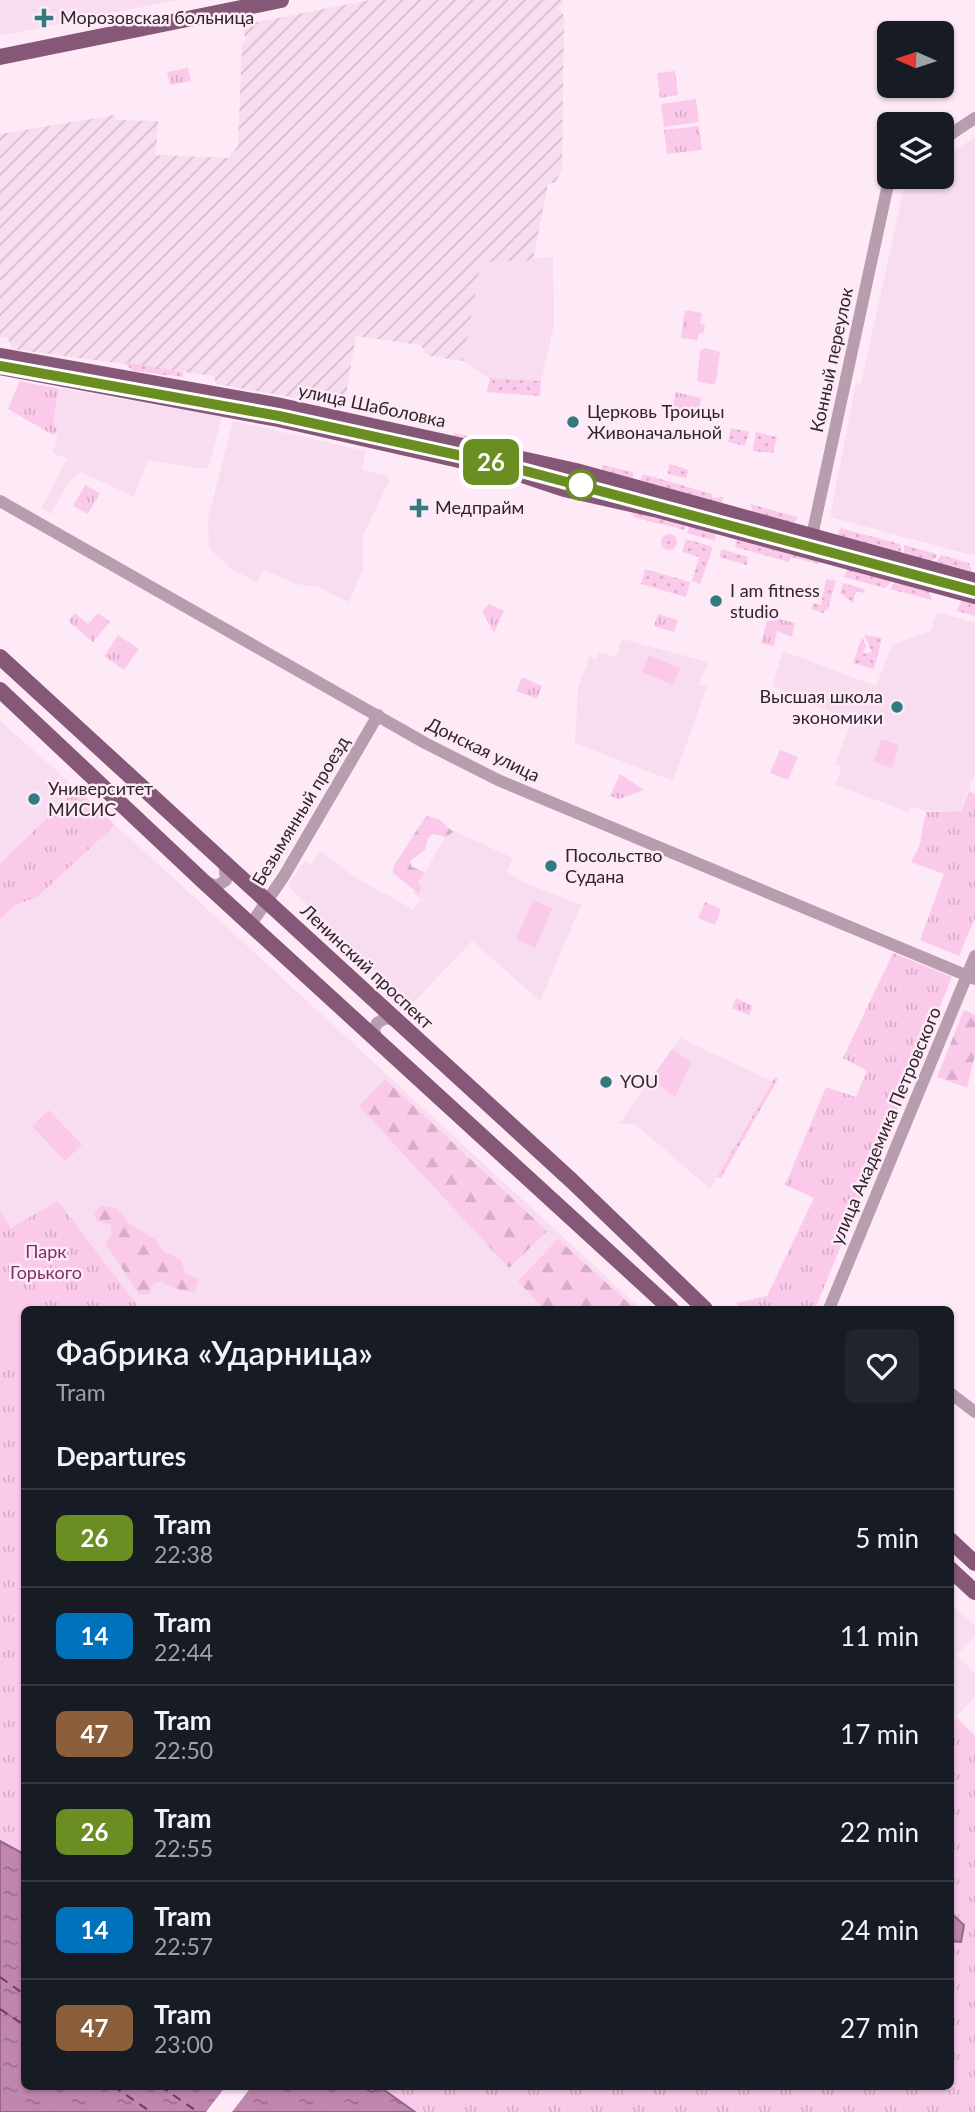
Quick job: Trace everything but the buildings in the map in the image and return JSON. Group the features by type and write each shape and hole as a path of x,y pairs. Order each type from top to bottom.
{"main road":[{"path":"0,57 281,0"},
{"name":"улица Шаболовка","path":"0,356 281,405 586,473 975,596"},
{"name":"улица Шаболовка","path":"0,368 278,419 811,543 833,540 975,581"},
{"name":"Ленинский проспект","path":"0,657 268,900 702,1306"},
{"path":"0,690 204,882 668,1306"},
{"path":"954,1544 975,1563"},
{"path":"954,1573 975,1592"}],"street":[{"path":"954,132 975,118"},
{"name":"Конный переулок","path":"811,543 887,189"},
{"name":"Донская улица","path":"0,501 378,715 498,779 971,977"},
{"path":"816,519 820,531 833,540"},
{"name":"Безымянный проезд","path":"250,924 268,900 378,715"},
{"path":"204,882 217,886 226,880 223,860"},
{"name":"улица Академика Петровского","path":"834,1306 971,977 975,956"},
{"path":"377,1041 374,1030 377,1023 386,1018 397,1021"},
{"path":"954,1395 975,1412"}],"shaded area":[{"name":"Морозовская больница","path":"0,0 176,0 0,36"},
{"path":"369,0 563,0 559,8 564,16 562,170 555,183 548,183 533,260 481,262 463,361 429,356 420,345 356,336 344,406 216,384 214,376 12,349 8,338 0,337 0,134 115,115 116,120 158,121 156,155 229,158 238,146 242,42 246,41 242,25"},
{"path":"975,137 975,556 830,517 856,383 861,384 904,189 954,189 954,151"},
{"path":"553,257 554,325 541,381 488,378 463,361 481,262"},
{"path":"60,388 222,417 209,466 206,469 148,460 134,497 81,472 69,482 51,514 41,508 67,459 53,453 58,431 53,424"},
{"path":"233,421 366,451 362,470 388,476 389,481 363,536 363,569 349,602 318,587 296,584 264,570 257,582 231,569 209,548 208,518"},
{"name":"Высшая школа экономики","path":"937,612 975,623 975,774 960,811 925,811 911,806 908,812 835,785 842,767 835,764 852,721 772,686 783,651 876,686 892,645 931,631"},
{"path":"622,639 708,662 699,684 707,687 673,781 575,743 578,688 590,656 596,659 599,653 616,657"},
{"name":"Университет МИСИС","path":"0,721 77,789 0,864"},
{"path":"115,825 638,1306 138,1306 58,1201 11,1228 0,1212 0,919 14,906 37,897"},
{"path":"450,829 513,858 507,872 521,881 581,905 540,1001 472,941 410,1006 288,886 304,861 311,865 320,851 356,878 413,909 421,899 413,893"},
{"path":"680,1038 772,1081 710,1189 635,1124 619,1124"},
{"path":"954,1607 975,1625 975,1636 956,1655 975,1673 975,1697 954,1720"}],"green space":[{"path":"188,68 191,81 170,85 167,72"},
{"path":"675,71 678,95 660,98 657,73"},
{"path":"696,99 699,122 664,127 661,104"},
{"path":"699,126 702,150 667,154 664,130"},
{"path":"685,310 702,313 700,324 705,325 703,334 699,333 697,340 681,338"},
{"path":"705,348 720,352 716,382 713,385 697,381 700,351"},
{"path":"124,362 183,372 183,377 133,371"},
{"path":"490,378 541,381 540,396 487,392"},
{"path":"20,381 59,389 53,424 58,431 53,435 8,409"},
{"path":"676,392 701,398 697,419 671,413"},
{"path":"731,428 749,432 745,446 728,442"},
{"path":"756,432 777,437 773,453 753,451"},
{"path":"454,433 512,445 506,448 454,436"},
{"path":"669,464 689,470 686,478 668,474"},
{"path":"602,465 633,472 633,483 602,472"},
{"path":"643,474 712,494 712,498 724,497 721,505 704,501 710,498 703,500 638,485"},
{"path":"85,485 100,493 88,514 73,506"},
{"path":"750,504 798,518 793,523 753,512"},
{"path":"632,509 685,525 685,530 633,517"},
{"path":"689,526 716,532 715,541 687,533"},
{"path":"840,528 900,544 902,555 837,537"},
{"path":"669,534 675,536 675,548 669,550 663,548 661,542 663,536"},
{"path":"737,535 821,558 819,564 791,557 789,562 735,547"},
{"path":"686,539 713,547 700,584 692,581 699,557 682,552"},
{"path":"904,545 937,556 931,561 904,553"},
{"path":"722,549 748,557 747,565 719,557"},
{"path":"941,555 969,563 972,571 936,562"},
{"path":"848,568 893,580 885,588 844,577"},
{"path":"645,569 690,582 686,597 641,584"},
{"path":"826,579 836,581 828,609 823,613 811,609 813,603 821,605"},
{"path":"896,581 929,591 932,600 890,589"},
{"path":"843,583 865,589 864,593 856,591 853,603 840,593"},
{"path":"962,599 975,603 975,616 957,611"},
{"path":"489,604 504,611 494,633 482,611"},
{"path":"75,613 88,624 98,613 110,622 93,642 68,621"},
{"path":"658,614 678,620 674,632 654,626"},
{"path":"772,617 795,623 792,637 777,631 774,646 761,643 767,621 771,621"},
{"path":"118,635 139,649 124,670 104,656"},
{"path":"864,635 882,638 874,669 853,663 862,637 866,646 863,654 872,652"},
{"path":"649,655 680,669 673,685 642,672"},
{"path":"522,677 542,686 537,699 516,691"},
{"path":"881,739 899,745 892,768 874,762"},
{"path":"780,750 798,757 788,780 770,773"},
{"path":"620,774 644,790 619,799 610,796"},
{"path":"77,789 115,825 37,897 14,906 0,919 0,864"},
{"path":"969,791 975,794 975,918 959,956 920,940 944,874 911,862 919,847 926,812 961,811"},
{"path":"426,816 439,819 453,832 446,837 433,834 428,838 425,850 410,861 412,867 425,872 418,883 421,888 419,894 393,873 393,867"},
{"path":"533,900 552,909 535,948 516,939"},
{"path":"705,902 721,909 715,925 698,918"},
{"path":"893,953 952,977 816,1306 738,1306 735,1303 767,1296 814,1198 785,1185 826,1087 856,1097 867,1071 843,1058"},
{"path":"736,998 753,1006 749,1015 732,1008"},
{"path":"964,1010 975,1015 975,1055 967,1088 937,1077"},
{"path":"672,1049 691,1062 675,1097 651,1079"},
{"path":"775,1077 778,1079 721,1178 717,1177"},
{"path":"385,1079 547,1231 509,1268 359,1106"},
{"path":"49,1110 82,1145 65,1161 32,1126"},
{"name":"Парк Горького","path":"58,1201 138,1306 21,1306 21,1852 0,1841 0,1212 11,1228"},
{"path":"101,1206 116,1208 130,1224 155,1239 163,1251 181,1260 185,1274 199,1279 195,1292 177,1289 161,1281 151,1285 150,1294 139,1294 105,1243 112,1234 110,1224 96,1221 94,1212"},
{"path":"558,1239 632,1306 541,1306 518,1281"},
{"path":"24,1288 33,1303 31,1306 21,1306 21,1344 6,1363 0,1358 0,1304"},
{"path":"957,1718 975,1736 975,2112 415,2112 384,2090 954,2090 954,1721"}],"water":[{"path":"0,1841 21,1852 21,2090 384,2090 415,2112 0,2112"},
{"path":"954,1916 964,1925 961,1942 954,1941"}],"pier":[{"path":"223,2090 249,2090 232,2112 206,2112"}],"ferry route":[{"path":"0,1977 21,1992"},
{"path":"0,2009 21,2023"},
{"path":"119,2090 151,2112"},
{"path":"166,2090 198,2112"}],"tram line":[{"path":"0,366 279,416 499,464 975,591"},
{"name":"26","path":"0,366 279,416 499,464 975,591"}],"place":[{"name":"Морозовская больница","path":"44,18"},
{"name":"Церковь Троицы Живоначальной","path":"573,422"},
{"name":"Медпрайм","path":"419,508"},
{"name":"I am fitness studio","path":"716,601"},
{"name":"Высшая школа экономики","path":"897,707"},
{"name":"Университет МИСИС","path":"34,799"},
{"name":"Посольство Судана","path":"551,866"},
{"name":"YOU","path":"606,1082"}]}
